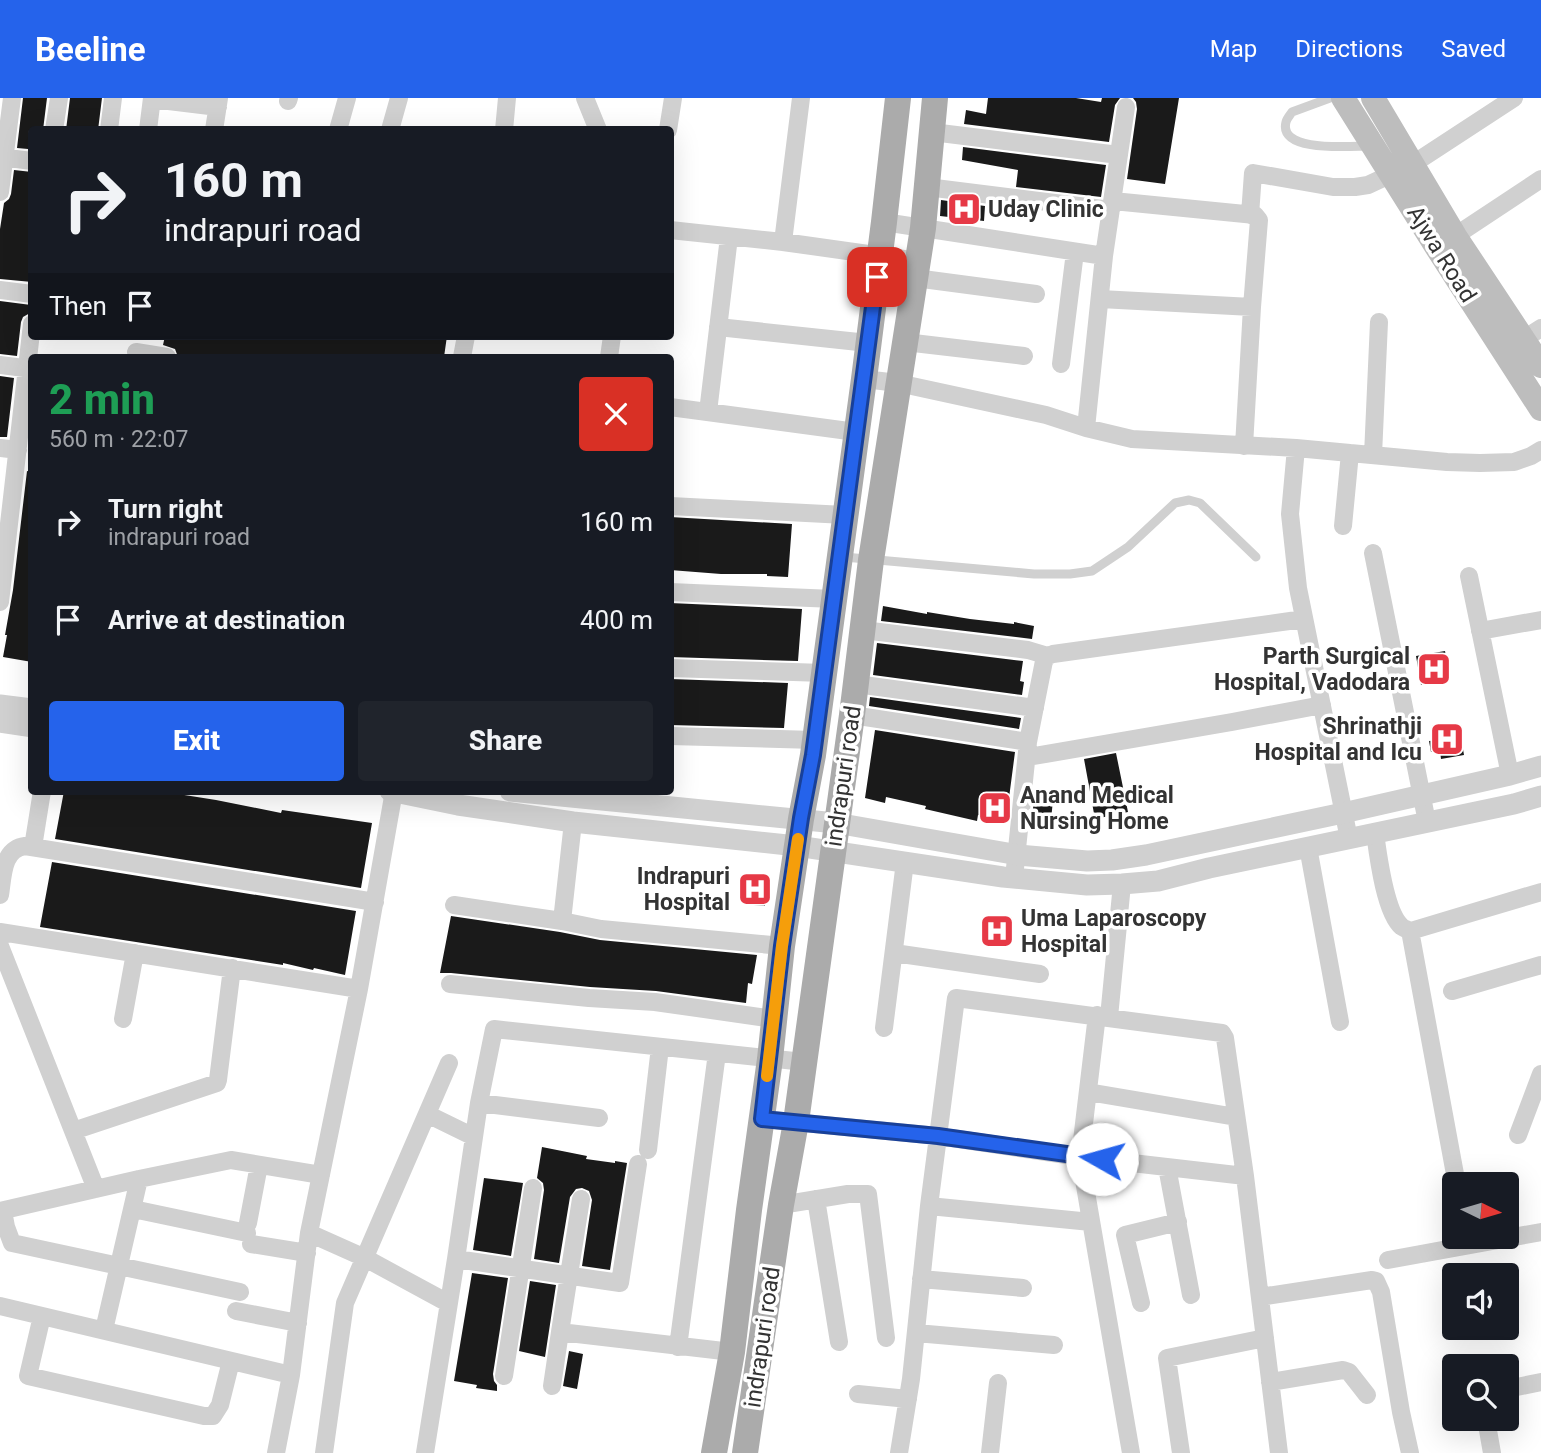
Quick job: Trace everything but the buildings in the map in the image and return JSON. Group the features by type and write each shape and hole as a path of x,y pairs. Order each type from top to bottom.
{"main road":[{"name":"indrapuri road","path":"719,1452 782,946 815,740 864,379 898,98"},
{"name":"indrapuri road","path":"745,1453 781,1205 796,1122 872,560 923,228 935,98"},
{"name":"Ajwa Road","path":"1343,98 1373,146 1403,170 1533,334 1541,366"},
{"name":"Ajwa Road","path":"1373,98 1403,170 1541,409"}],"street":[{"path":"0,192 2,158 12,98"},
{"path":"55,126 59,98"},
{"path":"110,126 113,98"},
{"path":"339,126 347,98"},
{"path":"391,126 399,98"},
{"path":"504,126 507,98"},
{"path":"585,98 596,126"},
{"path":"669,126 673,98"},
{"path":"783,242 802,98"},
{"path":"1250,215 1253,173 1333,187 1368,185 1403,170 1514,98"},
{"path":"149,126 152,99 218,102 215,126"},
{"path":"1086,428 1104,256 1126,107"},
{"path":"932,132 1119,155"},
{"path":"2,158 28,161"},
{"path":"1455,236 1541,179"},
{"path":"927,187 1112,205 1255,215 1259,220 1244,446"},
{"path":"884,222 1104,256"},
{"path":"674,230 880,255 916,269 1036,294"},
{"path":"708,412 729,237"},
{"path":"1061,364 1075,252"},
{"path":"0,290 28,294"},
{"path":"1100,299 1252,307"},
{"path":"1373,455 1379,322"},
{"path":"718,327 868,343"},
{"path":"133,354 146,340"},
{"path":"905,342 1024,356"},
{"path":"0,365 28,369"},
{"path":"0,600 9,449 28,373"},
{"path":"864,379 898,383 1046,415 1132,439 1296,448 1447,461 1514,462 1541,450"},
{"path":"674,408 856,432"},
{"path":"1296,448 1290,514 1298,588 1349,839"},
{"path":"1343,526 1350,453"},
{"path":"674,506 845,515"},
{"path":"1373,553 1427,822"},
{"path":"1469,576 1510,775"},
{"path":"674,592 834,599"},
{"path":"1014,878 1028,750 1044,661 1048,656 1304,619"},
{"path":"1480,631 1541,620"},
{"path":"863,630 1028,650 1048,656"},
{"path":"674,668 824,673"},
{"path":"856,684 1035,708"},
{"path":"0,705 28,708"},
{"path":"852,715 1028,750 1232,722 1322,705"},
{"path":"0,722 28,726"},
{"path":"674,736 815,740"},
{"path":"553,795 801,818 1018,855 1087,861 1146,855 1343,813 1541,766"},
{"path":"33,847 41,795"},
{"path":"276,1453 298,1323 309,1233 359,989 391,795"},
{"path":"411,795 458,805 573,821 833,850 1014,878 1087,885 1158,881 1541,796"},
{"path":"562,921 573,821"},
{"path":"1375,834 1391,909 1402,927 1412,932"},
{"path":"1202,843 1209,868"},
{"path":"0,895 6,860 11,851 18,847 33,847 375,902"},
{"path":"1308,847 1340,1022"},
{"path":"884,1028 905,862"},
{"path":"1122,884 1080,1157 1131,1453"},
{"path":"1412,932 1541,892"},
{"path":"454,905 601,929 782,946"},
{"path":"0,932 359,989"},
{"path":"1412,932 1455,1172"},
{"path":"0,946 96,1189"},
{"path":"123,1019 135,953"},
{"path":"894,953 1040,974"},
{"path":"1452,991 1541,965"},
{"path":"73,1131 217,1083 232,968"},
{"path":"450,984 655,1002 774,1019"},
{"path":"899,1453 908,1399 956,998 1222,1032 1245,1176 1279,1453"},
{"path":"425,1453 479,1103 494,1029 804,1062"},
{"path":"456,1259 620,1283 660,1047"},
{"path":"678,1347 717,1053"},
{"path":"324,1453 345,1303 449,1063"},
{"path":"1518,1135 1537,1097 1541,1074"},
{"path":"1088,1092 1237,1117"},
{"path":"479,1103 598,1118"},
{"path":"427,1114 474,1137"},
{"path":"762,1119 938,1136 1080,1157 1245,1176"},
{"path":"240,1292 12,1243 1,1211 231,1160 321,1175"},
{"path":"249,1233 259,1165"},
{"path":"1167,1167 1191,1295"},
{"path":"104,1330 139,1179"},
{"path":"504,1376 533,1188"},
{"path":"781,1205 848,1194 869,1194 887,1338"},
{"path":"552,1386 581,1199"},
{"path":"816,1199 839,1342"},
{"path":"929,1206 1091,1222"},
{"path":"133,1209 249,1233 307,1253"},
{"path":"1141,1303 1125,1235 1178,1222"},
{"path":"1519,1235 1541,1232"},
{"path":"309,1233 365,1258 448,1303"},
{"path":"1388,1260 1442,1248"},
{"path":"921,1279 1023,1288"},
{"path":"1259,1297 1377,1281 1410,1453"},
{"path":"0,1306 290,1375"},
{"path":"236,1311 298,1323"},
{"path":"42,1316 28,1376 213,1416 220,1405 231,1361"},
{"path":"560,1332 732,1352"},
{"path":"916,1333 1054,1345"},
{"path":"1181,1453 1167,1357 1265,1338"},
{"path":"1270,1382 1343,1370 1349,1372 1367,1395"},
{"path":"1519,1387 1541,1382"},
{"path":"990,1453 998,1383"},
{"path":"859,1394 908,1399"},
{"path":"1488,1431 1492,1453"}],"lane":[{"path":"1331,98 1292,112 1286,122 1286,131 1292,139 1310,145 1373,146"},
{"path":"839,556 1034,574 1093,571 1128,547 1175,503 1189,500 1200,503 1256,557"}],"slow traffic":[{"path":"767,1076 798,839"}],"place":[{"name":"Uday Clinic","path":"964,209"},
{"name":"Parth Surgical Hospital, Vadodara","path":"1434,669"},
{"name":"Shrinathji Hospital and Icu","path":"1447,739"},
{"name":"Anand Medical Nursing Home","path":"995,808"},
{"name":"Indrapuri Hospital","path":"755,889"},
{"name":"Uma Laparoscopy Hospital","path":"997,931"}],"route":[{"path":"877,277 813,755 782,946 762,1119 938,1136 1102,1159"}]}
